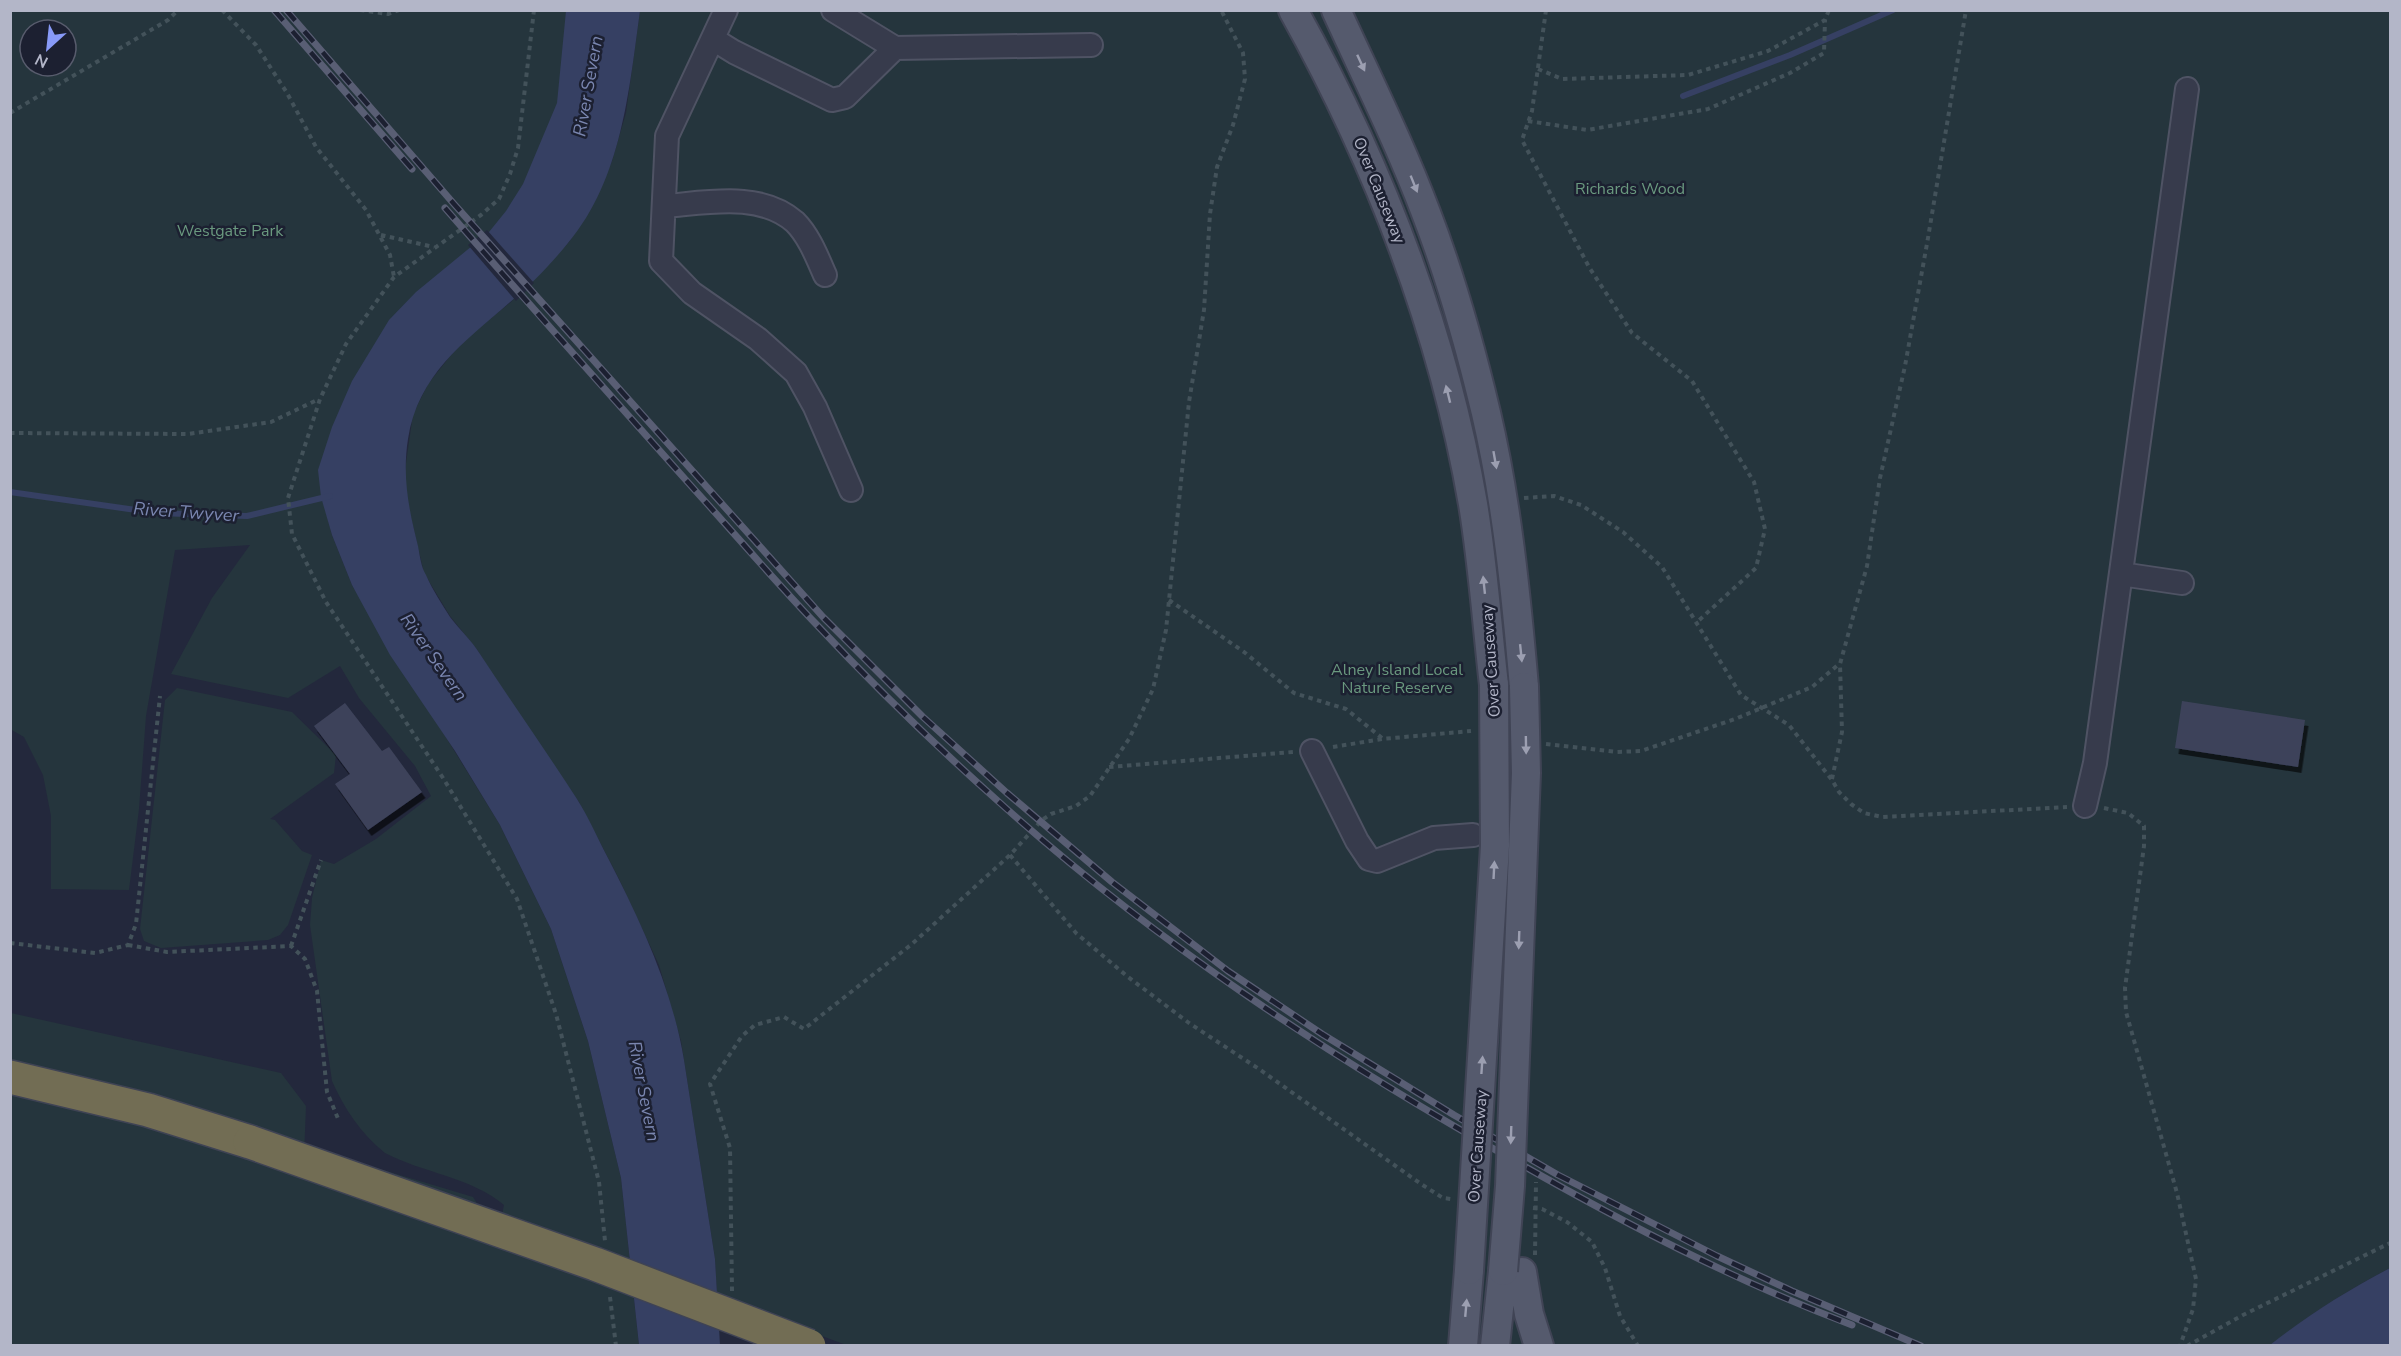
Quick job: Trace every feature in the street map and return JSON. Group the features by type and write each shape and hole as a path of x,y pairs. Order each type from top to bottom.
{"highway":[{"path":"10,1077 148,1110 250,1142 595,1264 809,1346"}],"main road":[{"name":"Over Causeway","path":"1293,10 1362,144 1402,244 1447,391 1472,502 1481,559 1494,685 1495,846 1463,1346"},
{"path":"1306,10 1327,54 1336,91"},
{"name":"Over Causeway","path":"1336,10 1392,130 1427,214 1452,288 1486,414 1510,549 1524,687 1526,773 1510,1186 1519,1230 1513,1272"},
{"path":"1472,502 1502,498"},
{"path":"1495,1346 1513,1272"},
{"path":"1513,1272 1539,1346"}],"lane":[{"path":"726,10 667,136 661,261 692,293 758,339 796,373 815,407 851,490"},
{"path":"833,10 894,48 1091,45"},
{"path":"713,39 734,52 832,100 845,97 894,48"},
{"path":"2085,806 2095,763 2187,89"},
{"path":"664,206 746,201 775,209 795,223 810,243 825,275"},
{"path":"2121,574 2182,583"},
{"path":"1312,750 1357,841 1369,859 1377,861 1434,838 1473,835"}],"path":[{"path":"10,113 168,20 178,10"},
{"path":"222,10 256,45 287,93 316,147 366,210 390,255 394,277"},
{"path":"360,10 388,14 399,10"},
{"path":"534,10 518,148 499,199 481,215 394,277 346,344 320,399 288,498 292,534 326,602 443,777 517,899 556,1014 599,1182 605,1250"},
{"path":"732,1300 730,1148 710,1084 742,1036 755,1025 784,1017 804,1029 912,944 1010,855 1042,820 1051,814 1076,806 1090,796 1129,739 1153,690 1166,630 1189,402 1204,310 1210,214 1217,167 1233,125 1245,79 1243,53 1221,10"},
{"path":"1546,10 1538,69 1522,140 1589,267 1632,333 1692,381 1754,482 1765,529 1756,568 1696,623"},
{"path":"1528,121 1587,130 1708,109 1790,73 1824,53 1825,20 1829,10"},
{"path":"1832,780 1842,732 1840,664 1867,566 1880,478 1905,366 1966,10"},
{"path":"1538,69 1562,79 1688,75 1768,51 1825,20"},
{"path":"380,234 434,247"},
{"path":"10,433 188,434 211,432 271,422 320,399"},
{"path":"1502,498 1554,496 1581,505 1623,532 1662,567 1741,695 1789,725 1839,792 1864,813 1882,817 2085,806 2128,813 2144,826 2144,846 2125,988 2126,1012 2177,1193 2196,1279 2193,1309 2180,1346"},
{"path":"1169,599 1244,652 1294,693 1346,709 1382,738"},
{"path":"1545,743 1617,752 1641,751 1714,727 1812,687 1840,664"},
{"path":"128,945 136,924 160,696"},
{"path":"1109,767 1312,750 1382,738 1476,731"},
{"path":"1010,855 1076,933 1128,977 1189,1023 1259,1069 1421,1184 1443,1198 1454,1199"},
{"path":"291,946 321,860"},
{"path":"10,943 95,953 128,945 167,952 291,946 305,959 317,991 327,1092 339,1121"},
{"path":"1531,1208 1542,1209 1567,1222 1592,1242 1605,1268 1620,1316 1638,1346"},
{"path":"2187,1346 2243,1315 2391,1243"},
{"path":"610,1295 616,1346"}],"green space":[{"name":"Westgate Park","path":"10,11 597,11 581,138 322,497 332,535 352,585 500,825 551,929 588,1041 621,1178 639,1345 11,1345 11,1013 281,1073 306,1106 304,1157 343,1158 473,1197 478,1205 472,1221 502,1215 504,1205 477,1188 385,1153 368,1138 354,1120 332,1081 310,925 312,898 321,860 334,864 376,839 431,796 415,766 359,698 340,666 288,698 171,674 212,598 250,545 175,550 146,716 139,809 129,890 51,889 51,816 43,775 24,737 10,729"},
{"name":"Alney Island Local Nature Reserve","path":"640,11 2390,11 2390,1268 2328,1304 2270,1346 849,1346 717,1297 715,1259 681,1041 659,965 619,879 579,802 478,651 450,616 424,573 404,477 413,414 428,384 451,355 475,331 511,302 569,242 595,201 612,161 626,113"},
{"path":"177,688 292,712 336,755 334,773 270,819 275,820 302,851 312,855 288,925 280,935 268,940 161,948 144,941 140,929 165,700"}],"water":[{"name":"River Severn","path":"566,11 640,11 627,102 612,162 586,218 568,243 525,289 459,347 432,378 413,416 408,439 407,493 422,565 431,586 450,617 477,649 581,806 632,906 654,956 672,1007 684,1060 715,1259 720,1345 639,1345 621,1178 588,1041 551,929 500,825 455,751 390,655 352,585 332,535 321,497 318,470 332,427 352,381 389,320 416,292 489,232 523,184 557,103"},
{"path":"2390,1268 2390,1345 2270,1345 2328,1303"}],"pier":[{"path":"487,230 534,283 516,301 468,245"}],"building":[{"path":"2182,701 2305,720 2298,767 2175,748"},
{"path":"345,703 382,751 389,747 422,792 368,830 335,784 350,774 314,726"}],"waterway":[{"path":"1683,96 1790,55 1893,10"},
{"name":"River Twyver","path":"10,492 157,513 247,516 330,496"}],"railway":[{"path":"274,10 412,169"},
{"path":"286,10 454,204 823,617 923,717 1007,793 1112,882 1228,971 1322,1034 1454,1115 1558,1175 1717,1256 1921,1346"},
{"path":"445,208 769,573 860,670 999,802 1120,903 1247,996 1447,1122 1556,1184 1680,1250 1765,1290 1852,1325"}],"park label":[{"name":"Richards Wood","path":"1630,188"}]}
